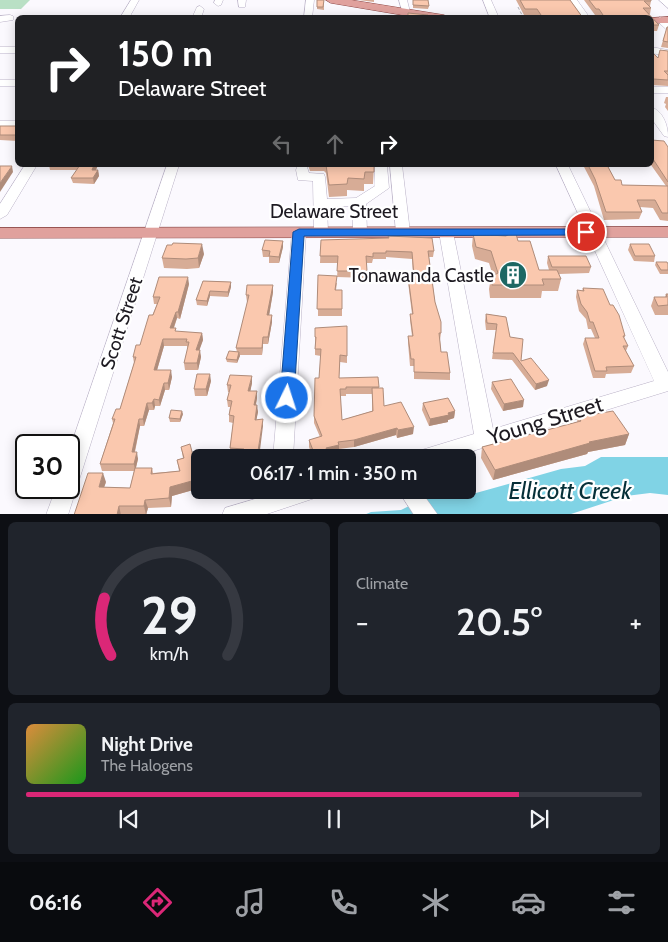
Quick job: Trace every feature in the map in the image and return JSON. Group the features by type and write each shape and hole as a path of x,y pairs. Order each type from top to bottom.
{"main road":[{"path":"331,0 422,15"},
{"name":"Delaware Street","path":"0,233 668,232"}],"street":[{"path":"126,15 135,0"},
{"path":"308,15 310,0"},
{"path":"403,0 408,13"},
{"path":"571,1 583,15"},
{"path":"0,50 15,50"},
{"path":"654,51 668,53"},
{"path":"0,83 15,83"},
{"path":"654,90 668,90"},
{"path":"654,114 662,126"},
{"path":"0,124 15,124"},
{"path":"0,215 30,167"},
{"name":"Scott Street","path":"80,447 172,167"},
{"path":"320,203 359,202 382,188 381,167"},
{"path":"396,167 403,232"},
{"path":"563,167 666,384"},
{"path":"302,170 303,177 319,177 321,232"},
{"path":"359,202 360,232"},
{"path":"284,449 299,232"},
{"path":"446,232 485,438"},
{"name":"Young Street","path":"450,449 666,384"},
{"path":"57,514 62,499"},
{"path":"233,514 271,499"}],"path":[{"path":"518,7 523,15"}],"green space":[{"path":"0,0 30,0 21,9 0,9"}],"water":[{"name":"Ellicott Creek","path":"601,457 668,457 668,495 650,493 626,496 571,514 366,514 401,510 423,499 476,499 476,493 561,469 585,466"}],"building":[{"path":"317,0 324,0 323,7 317,7"},
{"path":"413,0 428,0 429,6 413,5"},
{"path":"520,0 570,0 581,15 541,15 537,9 525,9"},
{"path":"589,0 651,0 644,1 651,8 643,8 650,15 603,15 599,9 596,9"},
{"path":"408,13 428,15 408,15"},
{"path":"668,27 668,42 663,41"},
{"path":"660,50 668,51 668,71 664,71 668,75 668,80 654,79 654,54 658,58"},
{"path":"0,126 15,126 15,135 0,135"},
{"path":"654,140 664,141 668,147 668,182 654,161"},
{"path":"0,166 12,166 0,183"},
{"path":"79,167 93,167 92,170 98,170 93,178 71,178"},
{"path":"326,167 374,167 374,172 365,172 364,179 348,178 347,184 329,185"},
{"path":"589,167 608,167 615,180 621,180 622,185 668,186 668,213 662,213 655,200 637,200 642,212 606,212"},
{"path":"473,234 506,236 516,234 518,241 530,241 539,270 557,270 561,279 542,279 544,285 492,285 491,277 498,273 491,251 476,247"},
{"path":"388,236 432,238 434,251 428,251 435,302 441,322 441,333 439,333 441,352 447,352 450,373 414,372 414,359 411,359 408,336 413,336 410,314 413,314 408,276 414,276 412,252 386,251 386,253 373,253 373,257 366,256 367,271 337,271 338,256 320,256 321,240 389,238"},
{"path":"265,240 283,241 279,257 269,256 270,251 262,250"},
{"path":"173,243 202,244 198,258 162,258 167,245 172,245"},
{"path":"630,244 649,244 655,256 635,256"},
{"path":"548,256 586,256 591,267 552,267"},
{"path":"656,262 667,262 668,270 661,270"},
{"path":"318,275 337,276 335,290 342,290 342,309 317,309"},
{"path":"159,277 188,277 178,312 176,312 170,328 176,328 175,331 202,333 196,350 200,350 197,363 184,363 189,342 186,342 187,339 163,339 154,370 171,370 168,383 164,383 159,400 154,399 152,403 147,403 143,419 139,419 132,452 137,452 134,464 100,464 115,419 112,419 116,409 120,409 136,357 133,357 136,345 140,345 149,315 153,315 160,297 153,297"},
{"path":"203,281 231,282 228,292 210,291 207,301 196,300"},
{"path":"247,285 273,285 267,315 272,315 268,337 263,337 262,348 236,348 249,295 246,295"},
{"path":"583,288 603,289 610,305 613,305 619,315 625,336 623,336 628,346 623,346 634,366 606,367 607,371 595,371 585,338 599,338 593,322 590,322 587,312 581,304 577,290 584,291"},
{"path":"666,294 668,294 668,305 658,306 654,297 667,297"},
{"path":"486,314 506,317 510,337 523,339 521,361 531,358 549,380 536,384 513,353 493,353 497,324 487,323"},
{"path":"347,326 347,356 340,355 339,378 378,377 379,387 346,387 346,389 340,389 342,420 373,411 372,388 383,388 384,406 401,402 414,427 398,430 397,428 354,440 338,442 339,445 326,449 312,449 309,440 322,436 314,416 315,378 319,378 321,349 315,349 315,328"},
{"path":"229,351 239,352 237,360 226,359"},
{"path":"197,374 210,374 206,389 194,389"},
{"path":"230,375 252,376 248,391 257,391 254,405 257,405 255,420 263,419 258,449 230,448 234,416 229,415 232,401 227,400 231,385 227,385"},
{"path":"511,379 524,400 504,404 492,382"},
{"path":"448,398 455,411 448,413 449,415 430,419 423,403"},
{"path":"171,410 182,411 180,419 169,418"},
{"path":"613,411 629,434 589,442 495,470 482,447 581,421 578,417"},
{"path":"190,444 191,481 170,487 169,498 145,500 144,506 119,506 117,514 74,514 88,473 103,473 99,487 130,488 135,468 152,468 151,474 180,471 177,460 184,458 181,447"}],"place":[{"name":"Tonawanda Castle","path":"513,275"}],"route":[{"path":"287,398 299,232 586,232"}]}
